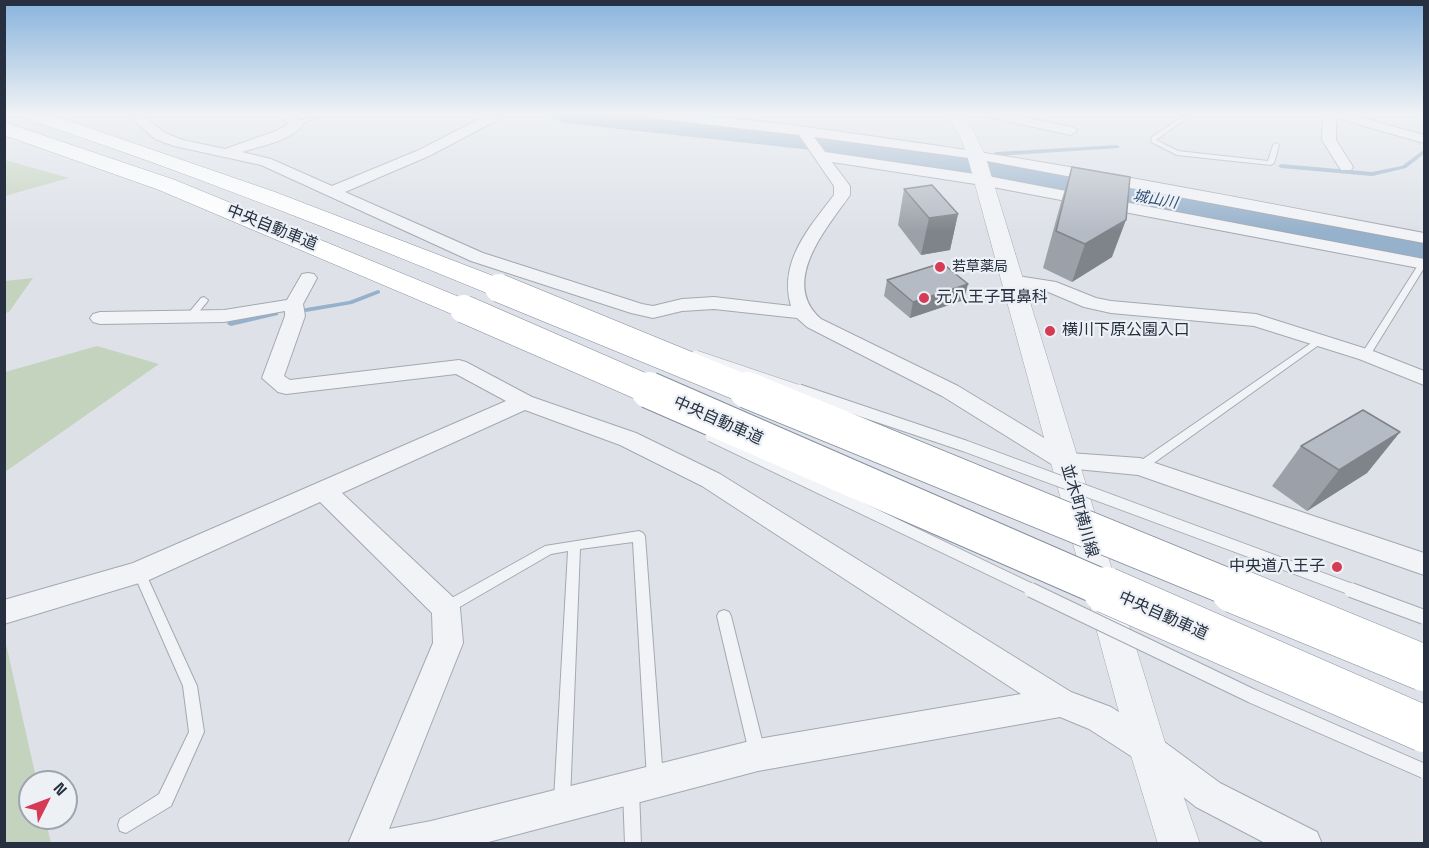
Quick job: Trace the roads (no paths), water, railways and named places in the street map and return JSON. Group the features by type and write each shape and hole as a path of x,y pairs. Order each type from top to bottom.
{"highway":[{"name":"中央自動車道","path":"81,154 167,185 464,309 1425,729"},
{"name":"中央自動車道","path":"152,154 499,288 1425,668"}],"street":[{"path":"230,154 272,165 477,257 638,309 654,312 682,304 714,303 802,313 823,328 950,391 1064,461 1140,467 1425,564"},
{"path":"332,192 422,154"},
{"path":"802,313 796,291 797,270 809,239 842,195 843,186 818,154"},
{"path":"824,154 979,168 1067,164"},
{"path":"907,154 1424,264"},
{"name":"並木町横川線","path":"974,154 1148,749 1179,843"},
{"path":"1338,154 1346,167"},
{"path":"1030,166 1425,238"},
{"path":"308,278 294,304 295,316 273,378 286,387 450,366 459,367 524,402 628,440 711,480 1060,702 1100,718 1148,749 1208,795 1305,843"},
{"path":"1011,280 1050,286 1091,303 1256,321 1366,355 1425,378"},
{"path":"100,318 224,316 294,304"},
{"path":"4,612 139,572 524,402"},
{"path":"323,490 446,608 448,643 365,843"},
{"path":"395,843 431,839 758,755 1060,702"}],"lane":[{"path":"1182,154 1271,163 1274,154"},
{"path":"1366,355 1424,264"},
{"path":"499,288 965,446 1425,617"},
{"path":"190,317 204,300"},
{"path":"464,309 652,406"},
{"path":"1140,467 1320,340"},
{"path":"694,427 1252,696 1425,771"},
{"path":"446,608 549,549 639,536 643,785 633,843"},
{"path":"561,806 574,546"},
{"path":"126,825 165,800 197,732 190,686 139,572"},
{"path":"724,615 758,755"}],"waterway":[{"name":"城山川","path":"898,154 1424,249"},
{"path":"996,154 1003,154"},
{"path":"1281,166 1372,174 1404,167 1422,154"},
{"path":"306,310 350,303 378,292"},
{"path":"231,324 276,314"}],"place":[{"name":"若草薬局","path":"940,267"},
{"name":"元八王子耳鼻科","path":"924,298"},
{"name":"横川下原公園入口","path":"1050,331"},
{"name":"中央道八王子","path":"1337,567"}]}
